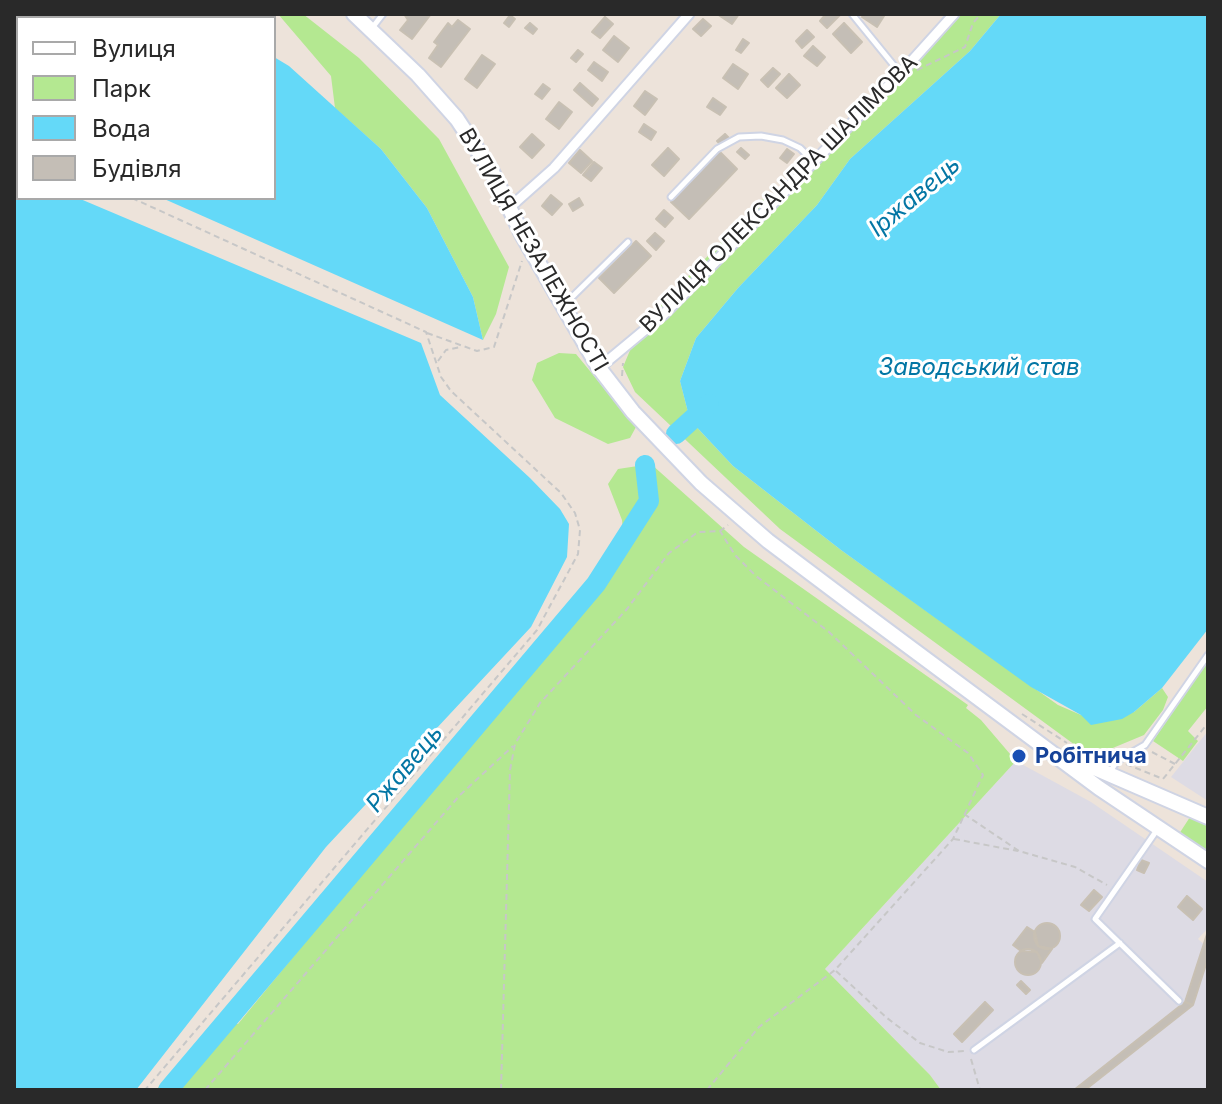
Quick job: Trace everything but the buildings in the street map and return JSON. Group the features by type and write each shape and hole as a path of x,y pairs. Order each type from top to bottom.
{"main road":[{"name":"ВУЛИЦЯ НЕЗАЛЕЖНОСТІ","path":"354,14 372,28 457,119 475,144 562,307 599,368 633,412 736,515 1099,788 1208,861"},
{"name":"ВУЛИЦЯ НЕЗАЛЕЖНОСТІ","path":"1052,750 1113,767 1208,817"}],"street":[{"path":"509,208 554,168 689,14"},
{"name":"ВУЛИЦЯ ОЛЕКСАНДРА ШАЛІМОВА","path":"599,368 664,314 900,74 954,14"}],"lane":[{"path":"372,28 383,14"},
{"path":"852,14 900,74"},
{"path":"671,197 717,149 739,137 761,136 783,140 813,161"},
{"path":"562,307 628,242"},
{"path":"1113,767 1145,745 1208,655"},
{"path":"1160,826 1095,919 1179,1001"},
{"path":"974,1050 1120,943"}],"path":[{"path":"900,74 946,59 965,47 973,23 981,14"},
{"path":"136,200 426,332 477,351 494,347 521,265"},
{"path":"145,1090 537,630 578,554 580,530 575,513 542,473 451,391 441,377 426,332"},
{"path":"628,385 621,368 629,345"},
{"path":"438,362 446,350 462,347"},
{"path":"205,1090 460,795 515,744 540,703 627,609 669,553 698,532 720,531 725,544 756,576 829,632 916,715 968,753 983,775 953,839 835,970 759,1027 707,1090"},
{"path":"1013,708 1074,746"},
{"path":"1113,767 1163,779 1208,720"},
{"path":"501,1090 510,770 515,744"},
{"path":"1145,745 1158,758 1175,764"},
{"path":"1085,750 1108,753 1123,749"},
{"path":"964,814 1019,851"},
{"path":"953,839 1019,851 1092,874 1114,891"},
{"path":"835,970 887,1018 920,1043 948,1052 974,1050 970,1062 980,1090"}],"shaded area":[{"path":"1208,731 1208,801 1171,777"},
{"path":"1016,761 1091,802 1208,882 1208,928 1198,939 1208,948 1208,1090 941,1090 930,1075 825,969"}],"green space":[{"path":"278,14 303,14 359,58 439,139 509,267 496,314 483,340 473,297 427,208 381,149 335,108 331,76"},
{"path":"949,14 1001,14 970,51 850,159 817,205 738,288 696,338 680,381 690,420 733,466 841,550 1058,705 1081,715 1134,712 1162,688 1168,697 1163,710 1144,735 1108,750 1094,751 1075,745 780,529 635,392 623,367 631,348 630,336 769,193 780,201"},
{"path":"559,353 576,354 636,427 630,438 608,444 555,418 532,380 537,363"},
{"path":"651,464 744,547 968,705 966,708 981,720 1016,761 825,969 930,1075 941,1090 156,1090 217,1019 238,1024 575,613 624,540 622,520 608,484 618,469"},
{"path":"1208,660 1208,706 1188,731 1198,741 1183,761 1153,741"},
{"path":"1190,817 1208,825 1208,856 1179,834"}],"water":[{"path":"14,14 149,14 16,16 14,128"},
{"name":"Заводський став","path":"1001,14 1208,14 1208,629 1162,688 1134,712 1122,719 1091,725 1081,715 1031,687 841,550 733,466 690,420 680,381 696,338 738,288 817,205 850,159 970,51"},
{"path":"276,58 289,66 381,149 427,208 473,297 483,340 167,200 276,200"},
{"path":"14,174 16,200 83,200 421,343 440,395 530,478 560,509 569,524 567,557 531,627 326,847 136,1090 14,1090"}],"waterway":[{"name":"Ржавець","path":"676,434 709,404"},
{"name":"Ржавець","path":"168,1090 596,584 649,501 645,465"}],"place":[{"name":"Робітнича","path":"1019,756"}],"water label":[{"name":"Іржавець","path":"915,197"}]}
